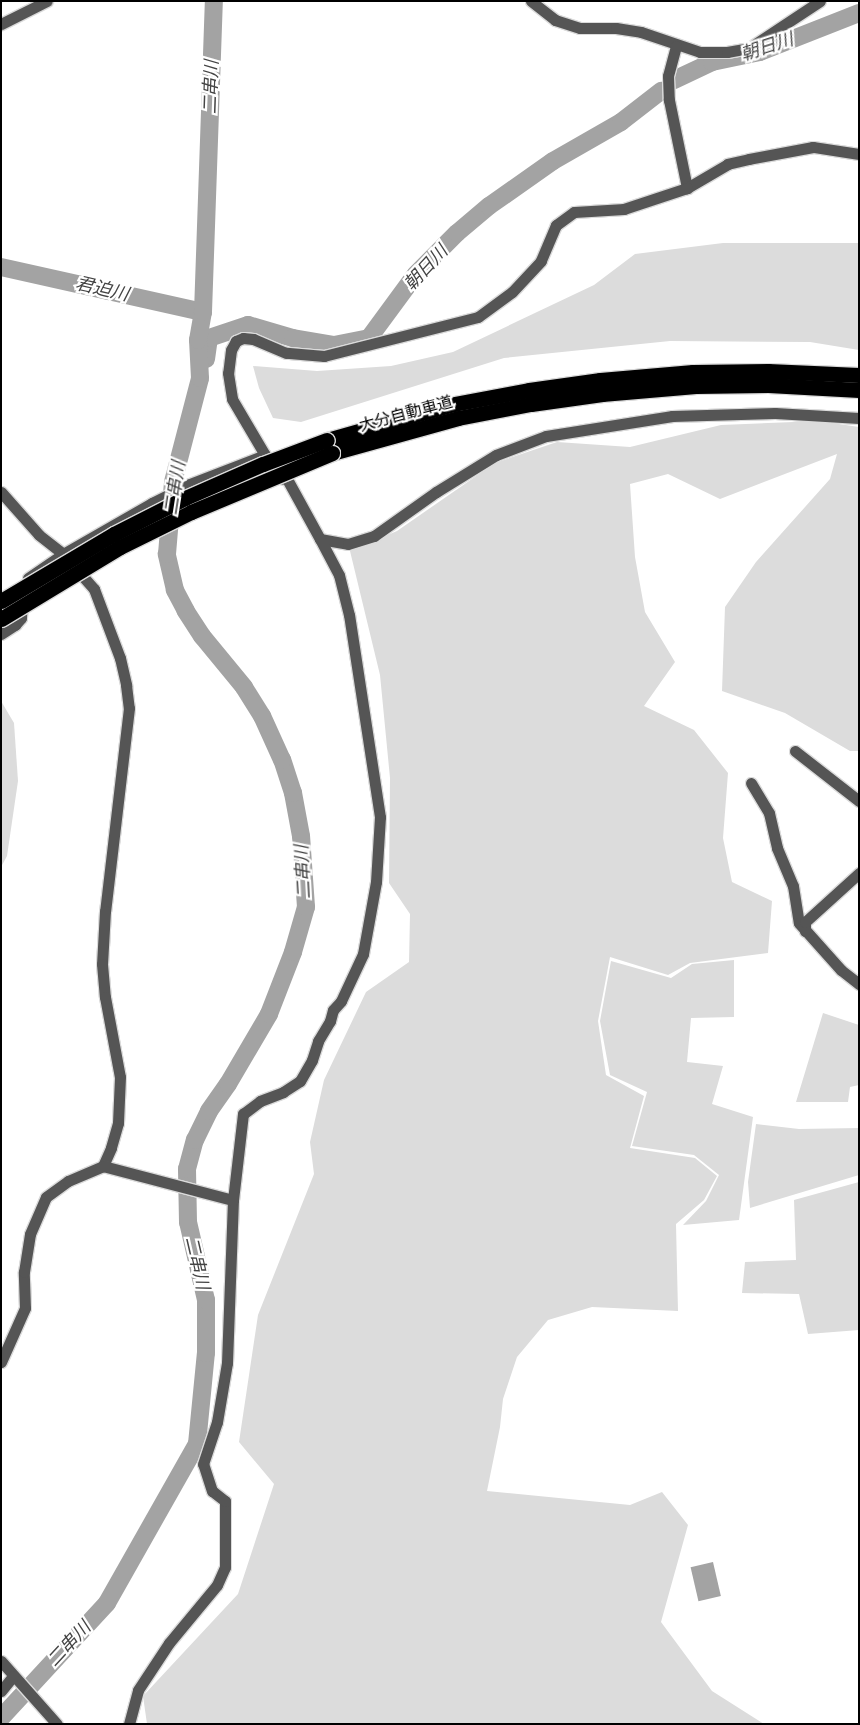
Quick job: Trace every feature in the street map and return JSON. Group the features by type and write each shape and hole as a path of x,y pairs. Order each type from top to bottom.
{"highway":[{"name":"大分自動車道","path":"1,619 120,547 191,512 330,447 454,404 529,390 600,380 693,372 768,371 859,375"},
{"name":"大分自動車道","path":"1,601 114,534 185,498 263,464 330,447 458,418 531,404 602,394 696,386 768,385 859,390"}],"street":[{"path":"1,24 47,1"},
{"path":"531,1 555,20 580,28 616,28 641,32 676,46 700,52 727,52 749,48 820,1"},
{"path":"676,46 668,76 669,100 687,188"},
{"path":"129,1724 138,1690 169,1643 217,1586 225,1567 225,1501 212,1491 202,1464 217,1422 227,1363 233,1200 243,1114 260,1101 300,1081 312,1060 333,1010 341,1001 363,954 376,882 380,817 349,615 339,576 287,479 282,478 265,454 232,399 228,373 231,350 236,342 243,338 253,339 286,353 324,356 478,317 512,292 541,261 556,225 574,212 624,209 687,188 728,164 749,159 813,147 859,154"},
{"path":"320,539 348,544 374,536 436,492 496,456 546,436 672,416 775,413 859,418"},
{"path":"1,634 15,625 21,618 22,591 28,577 63,554 152,503 190,484 265,454"},
{"path":"1,492 39,535 63,554 94,589 120,658 129,708 105,911 102,964 120,1078 118,1123 111,1148 103,1166"},
{"path":"795,751 859,801"},
{"path":"751,783 769,814 777,848 793,886 799,923 841,970 859,984"},
{"path":"805,931 805,922 854,877 859,889"},
{"path":"1,1362 25,1308 24,1272 30,1234 46,1197 68,1181 103,1166 233,1200"},
{"path":"1,1660 56,1724"},
{"path":"1,1692 13,1676"}],"shaded area":[{"path":"723,243 859,243 859,350 810,342 670,341 504,358 301,422 273,418 259,388 253,366 317,371 391,366 453,352 594,285 635,254"},
{"path":"819,421 859,427 859,751 850,751 785,713 722,691 725,607 756,562 830,479 837,454 720,499 668,474 630,484 635,557 645,612 675,662 644,706 694,730 728,773 723,838 732,882 772,901 768,953 690,963 668,975 610,957 598,1021 606,1075 644,1096 630,1148 695,1158 717,1176 704,1200 676,1224 678,1311 592,1307 548,1320 517,1357 503,1399 500,1427 487,1491 630,1505 662,1492 688,1525 661,1622 712,1691 764,1724 147,1724 143,1696 238,1594 274,1484 239,1442 258,1315 314,1174 310,1142 324,1080 366,992 409,962 410,914 389,883 390,778 380,675 350,551 397,531 495,463 557,442 630,447 721,425"},
{"path":"1,701 14,723 18,781 7,856 1,867"},
{"path":"734,960 734,1017 691,1018 687,1062 723,1066 712,1104 753,1117 739,1220 683,1225 706,1201 719,1175 694,1155 632,1146 647,1092 610,1075 600,1021 611,961 671,978 692,964"},
{"path":"823,1013 859,1025 859,1085 850,1087 848,1102 796,1102"},
{"path":"756,1124 799,1129 859,1128 859,1175 750,1208 748,1182"},
{"path":"859,1182 859,1330 808,1334 799,1294 742,1293 745,1262 796,1260 794,1200"},
{"path":"713,1562 721,1596 698,1601 691,1567"}],"waterway":[{"name":"二串川","path":"1,1718 107,1603 197,1444 206,1353 206,1300 188,1222 187,1169 195,1140 209,1111 228,1084 269,1014 293,952 306,907 301,836 293,793 282,760 262,716 244,687 202,636 186,611 175,590 167,554 173,482 200,378 198,340 203,312 214,1"},
{"name":"朝日川","path":"674,80 712,62 760,52 859,13"},
{"name":"朝日川","path":"206,359 209,338 248,325 293,338 334,345 369,338 416,274 457,233 489,206 553,161 621,122 661,91"},
{"name":"君迫川","path":"1,267 203,312"}]}
